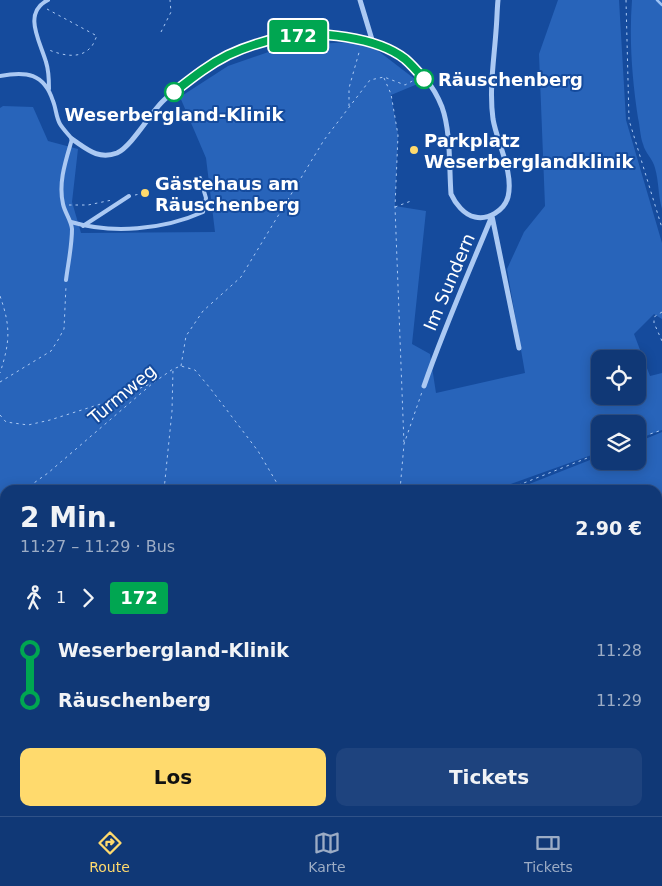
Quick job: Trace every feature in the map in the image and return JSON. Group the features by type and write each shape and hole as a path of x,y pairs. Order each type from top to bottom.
{"street":[{"path":"360,0 373,42"},
{"path":"72,139 96,155 107,156 118,152 127,145 160,103 209,66 228,55 254,45 284,37 312,35 373,42 404,59 421,76 442,107 447,129 450,194 454,201 465,212 474,217 492,216 502,208 508,197 508,179 496,134 492,103 498,0"},
{"name":"Im Sundern","path":"492,216 519,348"},
{"name":"Im Sundern","path":"424,386 438,345 492,216"}],"lane":[{"path":"48,0 36,10 34,27 47,64 49,92"},
{"path":"0,76 13,73 30,74 38,78 46,86 53,99 59,123 72,139 64,164 62,178 63,204 71,222 72,232 66,280"},
{"path":"71,222 91,228 125,229 166,224 192,217 203,212 206,198 200,178"},
{"path":"83,226 129,196"}],"path":[{"path":"161,32 172,12 170,0"},
{"path":"626,0 629,120 662,228"},
{"path":"40,5 97,36 91,47 82,53 70,56 41,47"},
{"path":"349,106 349,88 359,55"},
{"path":"181,366 186,336 202,311 241,278 324,140 370,80 384,77 405,85 421,76"},
{"path":"384,77 391,94 398,135 395,207 404,444 400,485"},
{"path":"129,196 145,193"},
{"path":"63,204 88,205 113,200"},
{"path":"395,207 411,202"},
{"path":"0,382 51,352 64,329 66,280"},
{"path":"0,296 6,312 9,331 7,351 0,373"},
{"path":"662,312 654,317 654,323 662,341"},
{"name":"Turmweg","path":"31,485 48,473 152,383 172,369 181,366 192,368 206,383 258,451 278,485"},
{"path":"165,485 172,411 172,369"},
{"path":"0,415 6,422 28,424 50,420 107,402 152,383"},
{"path":"404,444 424,386"},
{"path":"646,435 662,430"},
{"path":"519,485 591,457"}],"shaded area":[{"path":"558,0 619,0 626,120 662,243 662,319 654,314 634,334 640,350 591,350 591,405 646,405 646,366 650,376 662,373 662,430 646,436 646,415 591,415 591,455 508,485 0,485 0,108 3,106 33,107 48,141 78,149 72,202 81,233 215,232 206,158 180,97 228,66 286,46 350,42 377,50 420,83 391,95 398,135 395,206 426,211 412,344 430,354 436,393 525,373 507,269 524,232 545,206 539,54"},
{"path":"632,0 662,0 662,209 655,168 644,147 638,118 632,59"},
{"path":"662,432 662,485 527,485 591,460 591,470 646,470 646,439"}],"waterway":[{"path":"657,0 662,5"}],"bus line":[{"name":"172","path":"174,92 209,66 228,55 254,45 284,37 312,35 373,42 404,59 424,79"}],"place":[{"name":"Räuschenberg","path":"424,79"},
{"name":"Weserbergland-Klinik","path":"174,92"},
{"name":"Parkplatz Weserberglandklinik","path":"414,150"},
{"name":"Gästehaus am Räuschenberg","path":"145,193"}]}
